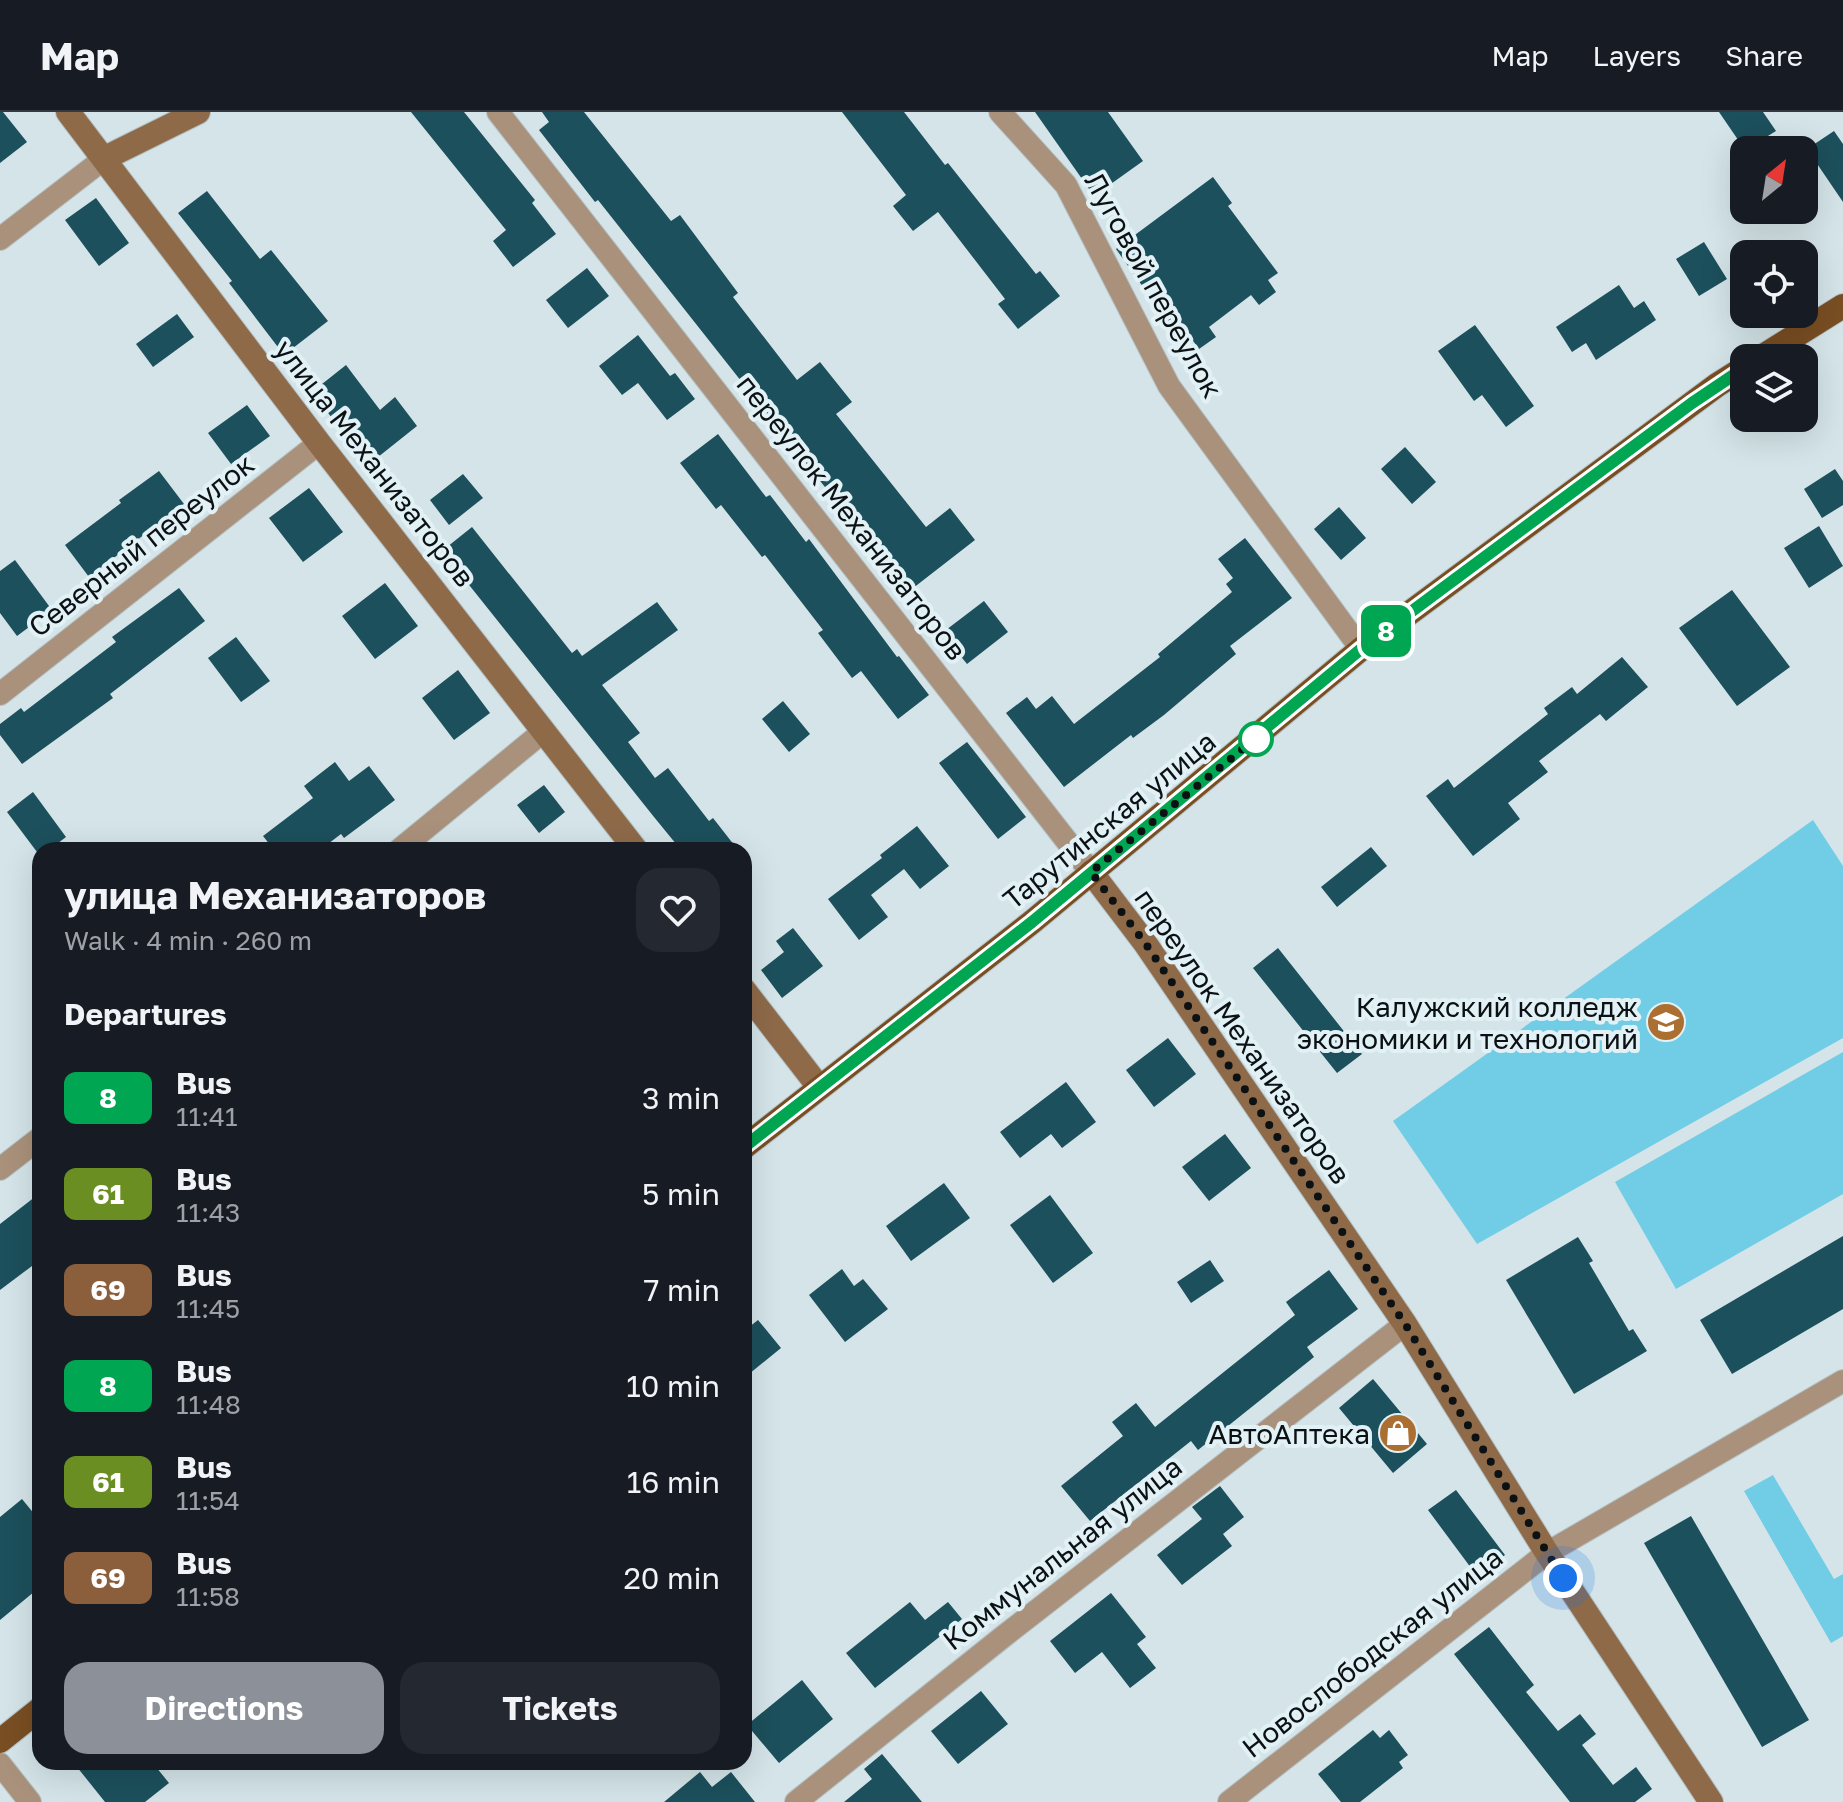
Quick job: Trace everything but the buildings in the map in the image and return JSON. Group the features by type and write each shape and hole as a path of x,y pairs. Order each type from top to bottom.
{"main road":[{"path":"1782,344 1843,306"},
{"name":"Тарутинская улица","path":"752,1141 1020,931 1361,649 1730,377"},
{"path":"0,1741 32,1715"}],"street":[{"name":"улица Механизаторов","path":"68,112 319,443 630,842"},
{"path":"0,239 105,158 198,112"},
{"name":"переулок Механизаторов","path":"498,112 1145,943 1405,1324 1547,1553 1711,1802"},
{"name":"Луговой переулок","path":"1000,112 1066,185 1169,386 1361,649"},
{"name":"Северный переулок","path":"0,694 319,443"},
{"path":"409,842 544,731"},
{"path":"752,1000 819,1087"},
{"path":"0,1169 32,1144"},
{"name":"Коммунальная улица","path":"796,1802 1405,1324"},
{"name":"Новослободская улица","path":"1229,1802 1547,1553 1843,1381"},
{"path":"0,1764 30,1802"}],"shaded area":[{"path":"1813,820 1843,866 1843,1038 1477,1244 1393,1121"},
{"path":"1843,1052 1843,1194 1676,1289 1615,1182"},
{"path":"1773,1475 1834,1579 1843,1574 1843,1636 1831,1643 1744,1491"}],"bus line":[{"name":"8","path":"752,1141 1032,922 1361,649 1730,377"}],"place":[{"name":"Калужский колледж экономики и технологий","path":"1666,1022"},
{"name":"АвтоАптека","path":"1398,1433"}],"route":[{"path":"1256,739 1260,735 1091,872 1145,943 1405,1324 1563,1578"}]}
